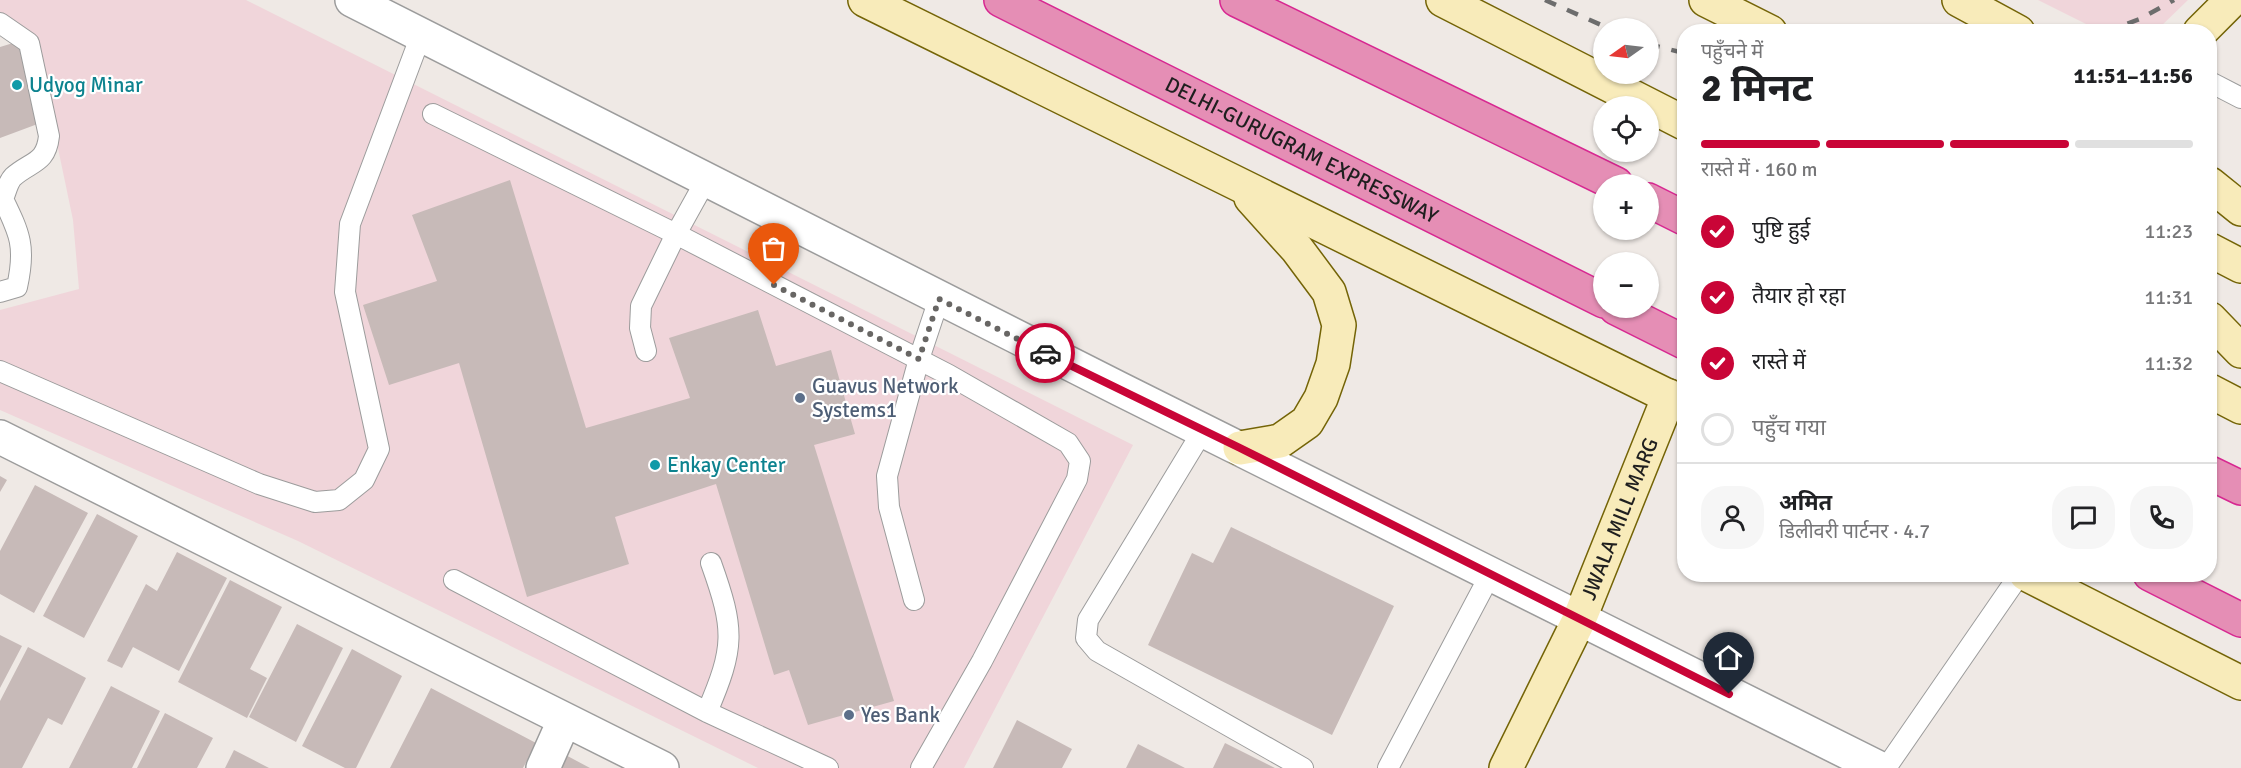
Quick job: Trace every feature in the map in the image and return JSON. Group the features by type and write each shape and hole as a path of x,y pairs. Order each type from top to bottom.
{"highway":[{"name":"DELHI-GURUGRAM EXPRESSWAY","path":"1000,0 1593,296"},
{"path":"1237,0 1595,174"},
{"path":"1659,206 1677,214"},
{"path":"1636,318 1677,338"},
{"path":"2217,476 2241,488"},
{"path":"2166,582 2241,620"}],"main road":[{"path":"865,0 1676,400"},
{"path":"1443,0 1677,119"},
{"path":"1706,0 1754,24"},
{"path":"1959,0 2003,24"},
{"path":"2208,24 2232,0"},
{"path":"1239,184 1297,249 1329,292 1340,325 1333,364 1321,398 1307,422 1280,441 1240,448"},
{"path":"2217,190 2241,209"},
{"path":"2217,254 2241,266"},
{"path":"2217,326 2241,351"},
{"path":"2217,395 2241,407"},
{"name":"JWALA MILL MARG","path":"1506,768 1579,620 1676,400"},
{"path":"2042,582 2241,683"}],"street":[{"path":"352,0 1202,432 1240,448 1579,620 1879,768"},
{"path":"0,437 662,768"},
{"path":"543,768 564,721"}],"lane":[{"path":"0,23 29,44 50,136 47,150 35,164 12,178 3,199 21,235 21,267 17,287 0,292"},
{"path":"0,371 260,484 315,502 339,500 364,480 379,449 345,292 350,224 421,35"},
{"path":"2217,85 2240,94"},
{"path":"433,114 676,234 919,359 1068,443 1080,461 1077,479 982,662 921,768"},
{"path":"646,351 640,328 641,306 676,234 706,180"},
{"path":"914,600 889,507 887,476 919,359 939,299"},
{"path":"1202,432 1088,620 1086,638 1097,651 1303,768"},
{"path":"707,712 726,669 731,635 723,596 711,563"},
{"path":"1388,768 1490,575"},
{"path":"454,580 707,712 828,768"},
{"path":"1886,768 2014,582"}],"shaded area":[{"path":"0,0 246,0 1133,445 964,768 758,768 298,541 0,410 0,310 79,289 73,220 35,38 0,12"},
{"path":"2038,0 2188,0 2163,24 2086,24"}],"building":[{"name":"Udyog Minar","path":"23,40 43,122 0,138 0,47"},
{"name":"Enkay Center","path":"510,180 586,428 690,398 669,338 758,310 776,366 831,350 855,434 814,445 894,701 808,725 789,670 774,675 716,484 615,517 629,564 527,597 459,363 389,385 363,305 437,281 412,215"},
{"path":"0,476 7,480 0,492"},
{"path":"35,485 88,513 34,613 0,594 0,551"},
{"path":"97,514 138,536 84,638 43,616"},
{"path":"1231,527 1394,606 1332,735 1148,645 1192,553 1213,563"},
{"path":"177,552 227,578 179,671 133,647 122,668 107,661 146,584 157,591"},
{"path":"230,580 282,607 250,669 267,678 247,718 178,682"},
{"path":"297,624 343,648 296,742 249,717"},
{"path":"0,635 22,646 0,688"},
{"path":"28,647 86,678 62,725 48,718 22,768 0,768 0,701"},
{"path":"352,649 402,676 356,768 345,768 302,746"},
{"path":"111,686 160,711 132,768 69,768"},
{"path":"431,688 536,743 523,768 390,768"},
{"path":"165,713 213,738 197,768 137,768"},
{"path":"1017,720 1072,749 1062,768 993,768"},
{"path":"1225,743 1275,768 1213,768"},
{"path":"1138,744 1185,768 1126,768"},
{"path":"234,750 269,768 225,768"},
{"path":"560,752 590,768 552,768"}],"railway":[{"path":"1545,0 1593,21"},
{"path":"2127,24 2174,0"},
{"path":"1659,47 1677,51"}],"way so far":[{"path":"774,285 919,359 939,299 1045,353"}],"place":[{"name":"Udyog Minar","path":"17,85"},
{"name":"Guavus Network Systems1","path":"800,398"},
{"name":"Enkay Center","path":"655,465"},
{"name":"Yes Bank","path":"849,715"}],"route":[{"path":"1045,353 1202,432 1240,448 1729,694"}]}
